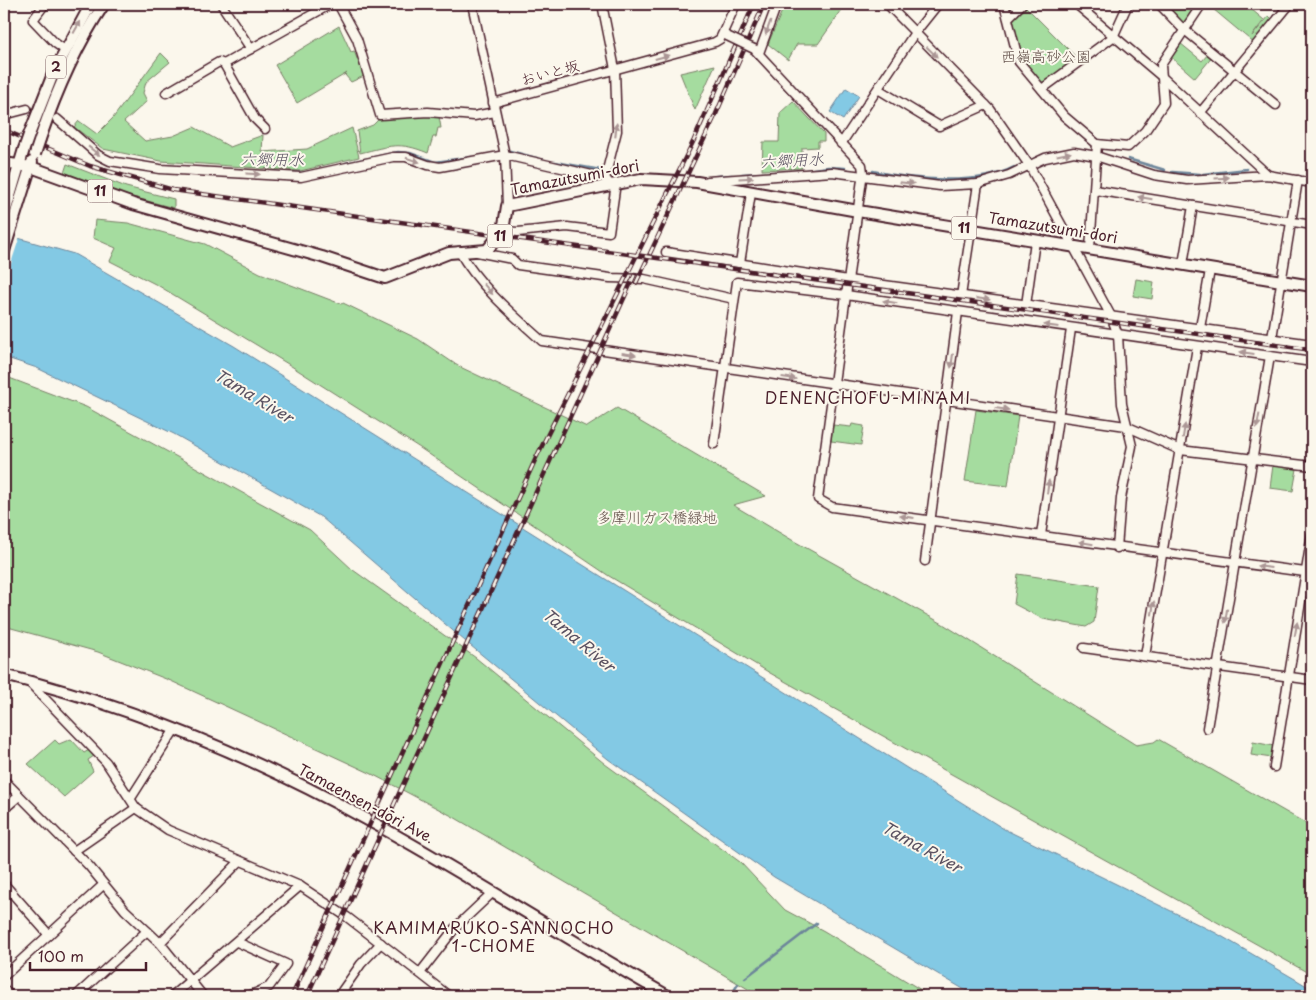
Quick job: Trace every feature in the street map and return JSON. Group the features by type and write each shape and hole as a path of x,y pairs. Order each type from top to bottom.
{"main road":[{"name":"2","path":"4,216 24,149 45,90 91,4"},
{"name":"2","path":"4,251 60,84 83,38 104,4"},
{"name":"11","path":"4,163 31,167 133,204 322,257 385,278 459,251"},
{"name":"Tamazutsumi-dori","path":"459,251 487,250 502,231 507,206 608,181 642,179 697,182 751,193 1312,286"},
{"name":"Tamaensen-dōri Ave.","path":"4,675 84,697 175,729 310,789 375,823 668,996"}],"street":[{"path":"45,4 33,20 55,43 65,50"},
{"path":"221,4 251,49"},
{"path":"166,93 220,62 224,64 331,4"},
{"path":"338,4 357,38 380,115 428,112 474,116 495,112"},
{"path":"472,4 505,155 507,206"},
{"path":"602,4 615,69 617,131 608,181"},
{"path":"736,4 724,36 757,51 862,165 858,211 818,496 820,501 830,506 1041,535 1117,548 1309,573"},
{"path":"757,51 777,4"},
{"path":"886,4 986,105 1029,165 1111,316 1118,335 1122,404 1132,446 1121,498 1117,548"},
{"path":"841,144 914,34 938,4"},
{"path":"1004,4 1019,62 1064,116 1097,144 1128,147 1145,132 1164,103 1160,76 1161,65 1202,4"},
{"path":"1008,18 1022,4"},
{"path":"1076,4 1160,76 1268,175"},
{"path":"1042,90 1113,37 1128,4"},
{"path":"1159,4 1184,30 1236,70 1276,105"},
{"path":"1200,113 1290,4"},
{"name":"おいと坂","path":"493,103 701,47 724,36"},
{"path":"224,64 255,119 265,129"},
{"path":"878,89 939,126 986,105"},
{"path":"4,115 27,109"},
{"path":"58,120 98,155 110,161 160,169 301,177 393,157 406,157 440,167 505,155 608,181 614,190 609,232 567,228 518,232 502,231"},
{"path":"1090,249 1097,144"},
{"path":"697,182 832,172 862,178 940,186 978,184 1009,175 1045,158 1074,152 1096,156 1154,175 1187,180 1268,175 1312,183"},
{"path":"1272,338 1298,180"},
{"path":"961,296 978,184"},
{"path":"1095,190 1312,225"},
{"path":"740,263 751,193"},
{"path":"1183,264 1193,206"},
{"path":"1026,305 1035,241"},
{"path":"476,250 478,254 512,259 518,265 610,278 644,279 734,299"},
{"path":"459,251 465,262 496,298 542,342 713,365 726,369 1126,426 1180,450 1251,457 1312,466"},
{"path":"666,252 848,280 1312,344"},
{"path":"1200,328 1210,270"},
{"path":"714,444 737,282 846,295 1071,329 1312,362"},
{"path":"925,561 958,312"},
{"path":"1041,535 1071,329"},
{"path":"1145,656 1197,346"},
{"path":"1206,728 1218,665 1251,457 1270,356"},
{"path":"1274,767 1288,677 1309,573 1312,534"},
{"path":"1084,648 1218,665 1312,680"},
{"path":"28,682 106,762 136,808 156,824 300,886 347,918 448,996"},
{"path":"131,798 175,729"},
{"path":"4,780 74,851 125,910 160,943 203,996"},
{"path":"4,810 18,796"},
{"path":"74,851 136,808"},
{"path":"160,943 240,861"},
{"path":"4,884 49,934"},
{"path":"4,976 103,885"},
{"path":"172,996 300,886"},
{"path":"420,973 455,928 493,892"},
{"path":"76,996 147,931"},
{"path":"237,942 286,964 270,986 249,996"},
{"path":"348,996 342,991 361,964 381,944"},
{"path":"4,989 10,996"}],"green space":[{"path":"785,4 846,4 818,44 797,44 788,60 768,44"},
{"path":"1168,4 1196,4 1183,24 1166,7"},
{"path":"1207,4 1221,4 1219,8 1223,4 1245,4 1264,20 1252,36 1269,16 1273,20 1255,44"},
{"name":"西嶺高砂公園","path":"1024,5 1078,59 1043,86 1022,60 1012,19"},
{"path":"339,26 351,52 354,51 364,76 351,82 345,75 347,73 297,103 275,65"},
{"path":"1180,43 1202,61 1209,53 1213,56 1195,78 1171,57"},
{"path":"161,53 170,62 146,82 143,93 147,101 124,122 145,141 173,136 194,127 230,147 263,135 262,152 307,149 352,128 359,157 300,171 161,161 103,149 74,127 79,121 97,134 113,118"},
{"path":"715,65 695,110 680,73"},
{"path":"793,101 824,134 824,141 818,141 818,147 802,148 802,168 762,170 763,142 779,142 780,113"},
{"path":"425,115 439,116 441,128 438,128 436,137 433,137 428,153 409,147 394,146 360,153 357,131 373,125 378,120"},
{"path":"67,164 126,187 174,199 174,208 125,195 64,173"},
{"name":"多摩川ガス橋緑地","path":"95,220 128,223 205,244 260,273 341,304 343,303 418,339 458,366 587,427 617,408 766,496 733,505 943,624 1136,745 1154,742 1158,739 1312,827 1312,975 770,673 609,576 420,448 288,364 159,286 110,261 116,248 93,238"},
{"path":"1136,279 1154,282 1152,299 1133,296"},
{"path":"4,376 86,407 310,530 353,570 476,658 605,764 740,862 785,910 824,931 931,996 760,996 452,816 370,773 171,681 98,652 4,626"},
{"path":"976,410 1018,416 1008,486 965,481"},
{"path":"852,424 864,426 861,445 831,441 833,425 851,427"},
{"path":"1273,465 1297,469 1293,491 1270,488"},
{"path":"1018,574 1099,586 1094,622 1086,627 1043,619 1014,604"},
{"path":"71,739 84,753 89,750 94,756 88,760 93,771 64,797 28,764 55,740 59,744"},
{"path":"1253,742 1274,746 1272,758 1251,755"}],"water":[{"path":"846,88 859,96 843,120 830,112"},
{"name":"Tama River","path":"4,234 74,254 234,346 1004,829 1216,933 1312,989 1312,996 975,996 774,877 608,759 459,636 321,517 174,434 37,368 4,357"}],"pier":[{"path":"4,231 20,236 4,285"}],"waterway":[{"name":"六郷用水","path":"510,151 544,160"},
{"name":"六郷用水","path":"346,163 398,152 410,153 435,162 472,157"},
{"path":"1128,159 1165,170"},
{"name":"六郷用水","path":"555,162 601,170"},
{"name":"六郷用水","path":"806,170 828,167 845,168"},
{"path":"873,171 906,177 945,180 982,177 1014,167"},
{"path":"1203,174 1247,169"},
{"name":"六郷用水","path":"272,172 304,173"},
{"name":"六郷用水","path":"742,174 788,172"},
{"path":"1172,172 1200,174"},
{"path":"716,176 732,175"},
{"path":"745,978 817,923"},
{"path":"732,994 738,984"}],"railway":[{"path":"292,996 536,458 694,140 754,4"},
{"path":"636,283 716,114 764,4"},
{"path":"4,130 90,166 173,190 1312,350"},
{"path":"307,996 635,274"}],"district":[{"name":"DENENCHOFU-MINAMI","path":"868,398"},
{"name":"KAMIMARUKO-SANNOCHO 1-CHOME","path":"494,937"}]}
